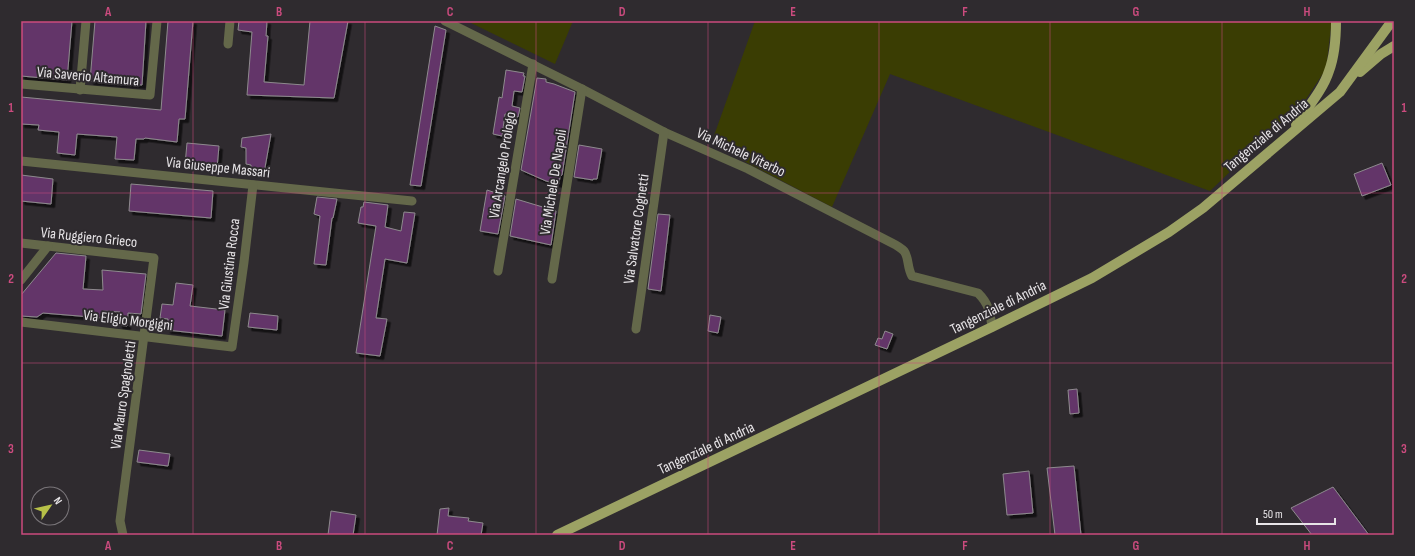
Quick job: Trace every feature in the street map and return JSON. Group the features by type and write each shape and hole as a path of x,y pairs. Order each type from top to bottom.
{"main road":[{"path":"1271,151 1290,134 1315,98 1329,71 1336,40 1336,21"},
{"name":"Tangenziale di Andria","path":"557,535 1092,278 1169,232 1203,208 1340,92 1392,21"},
{"path":"1347,82 1381,54 1394,46"}],"street":[{"path":"80,90 86,21"},
{"name":"Via Saverio Altamura","path":"21,84 150,95 157,21"},
{"path":"228,44 230,21"},
{"name":"Via Michele Viterbo","path":"445,21 533,64 664,132 748,169 892,243 904,251 908,271 912,276 978,293 989,307 992,327"},
{"name":"Via Arcangelo Prologo","path":"498,271 533,64"},
{"name":"Via Michele De Napoli","path":"552,279 582,89"},
{"name":"Via Salvatore Cognetti","path":"636,329 664,132"},
{"name":"Via Giuseppe Massari","path":"21,161 412,201"},
{"name":"Via Giustina Rocca","path":"232,347 253,185"},
{"name":"Via Ruggiero Grieco","path":"21,244 154,258"},
{"path":"21,280 48,246"},
{"name":"Via Mauro Spagnoletti","path":"123,535 120,521 154,258"},
{"name":"Via Eligio Morgigni","path":"21,322 232,347"}],"shaded area":[{"path":"467,21 573,21 555,64"},
{"path":"755,21 1331,21 1331,27 1326,69 1306,99 1210,191 890,74 832,207 711,144"}],"building":[{"path":"21,21 72,21 67,80 21,76"},
{"path":"95,21 146,21 142,85 90,81"},
{"path":"168,21 193,21 185,119 179,119 177,142 145,138 136,139 134,160 115,159 117,137 77,134 75,155 57,153 59,132 38,130 39,125 21,124 21,97 161,110"},
{"path":"239,21 267,21 266,36 268,36 264,82 304,85 310,21 348,21 334,98 247,95 252,32 238,30"},
{"path":"435,26 446,30 421,186 410,185"},
{"path":"506,70 524,73 523,76 525,76 522,92 514,91 512,106 520,108 518,117 505,114 502,136 493,134 499,97 502,98"},
{"path":"537,78 546,79 546,82 575,92 562,175 560,176 559,184 546,181 521,170"},
{"path":"271,134 264,173 251,173 251,165 246,164 246,148 241,147 242,138"},
{"path":"187,143 219,146 217,168 185,165"},
{"path":"579,145 602,149 597,179 593,180 574,177"},
{"path":"1382,163 1391,185 1362,196 1354,174"},
{"path":"21,175 53,179 51,204 21,201"},
{"path":"131,184 213,191 211,218 129,211"},
{"path":"487,190 505,196 498,234 480,231"},
{"path":"317,197 337,199 332,218 326,265 314,264 320,216 314,214"},
{"path":"516,199 556,211 551,245 510,236"},
{"path":"364,202 388,205 385,227 401,231 404,212 415,213 407,263 385,259 376,318 387,319 380,356 356,353 376,226 358,223 361,207 363,207"},
{"path":"658,214 670,215 661,291 648,289"},
{"path":"56,253 86,256 83,289 103,290 102,270 146,274 141,314 128,313 127,326 119,325 120,312 103,311 103,318 43,313 37,317 21,316 21,295"},
{"path":"176,283 193,285 190,306 225,310 222,336 167,330 168,319 160,318 162,304 173,305"},
{"path":"250,313 278,316 277,330 248,327"},
{"path":"710,315 721,317 718,333 708,331"},
{"path":"885,331 893,334 887,349 875,345 878,338 882,339"},
{"path":"1077,389 1079,413 1070,414 1068,390"},
{"path":"139,450 170,454 168,466 137,462"},
{"path":"1074,466 1081,535 1055,535 1047,468"},
{"path":"1029,471 1033,513 1007,515 1003,474"},
{"path":"1333,487 1369,535 1312,535 1291,508"},
{"path":"449,508 448,516 469,518 468,521 483,523 481,535 437,535 440,509"},
{"path":"331,511 356,515 353,535 328,535"}]}
